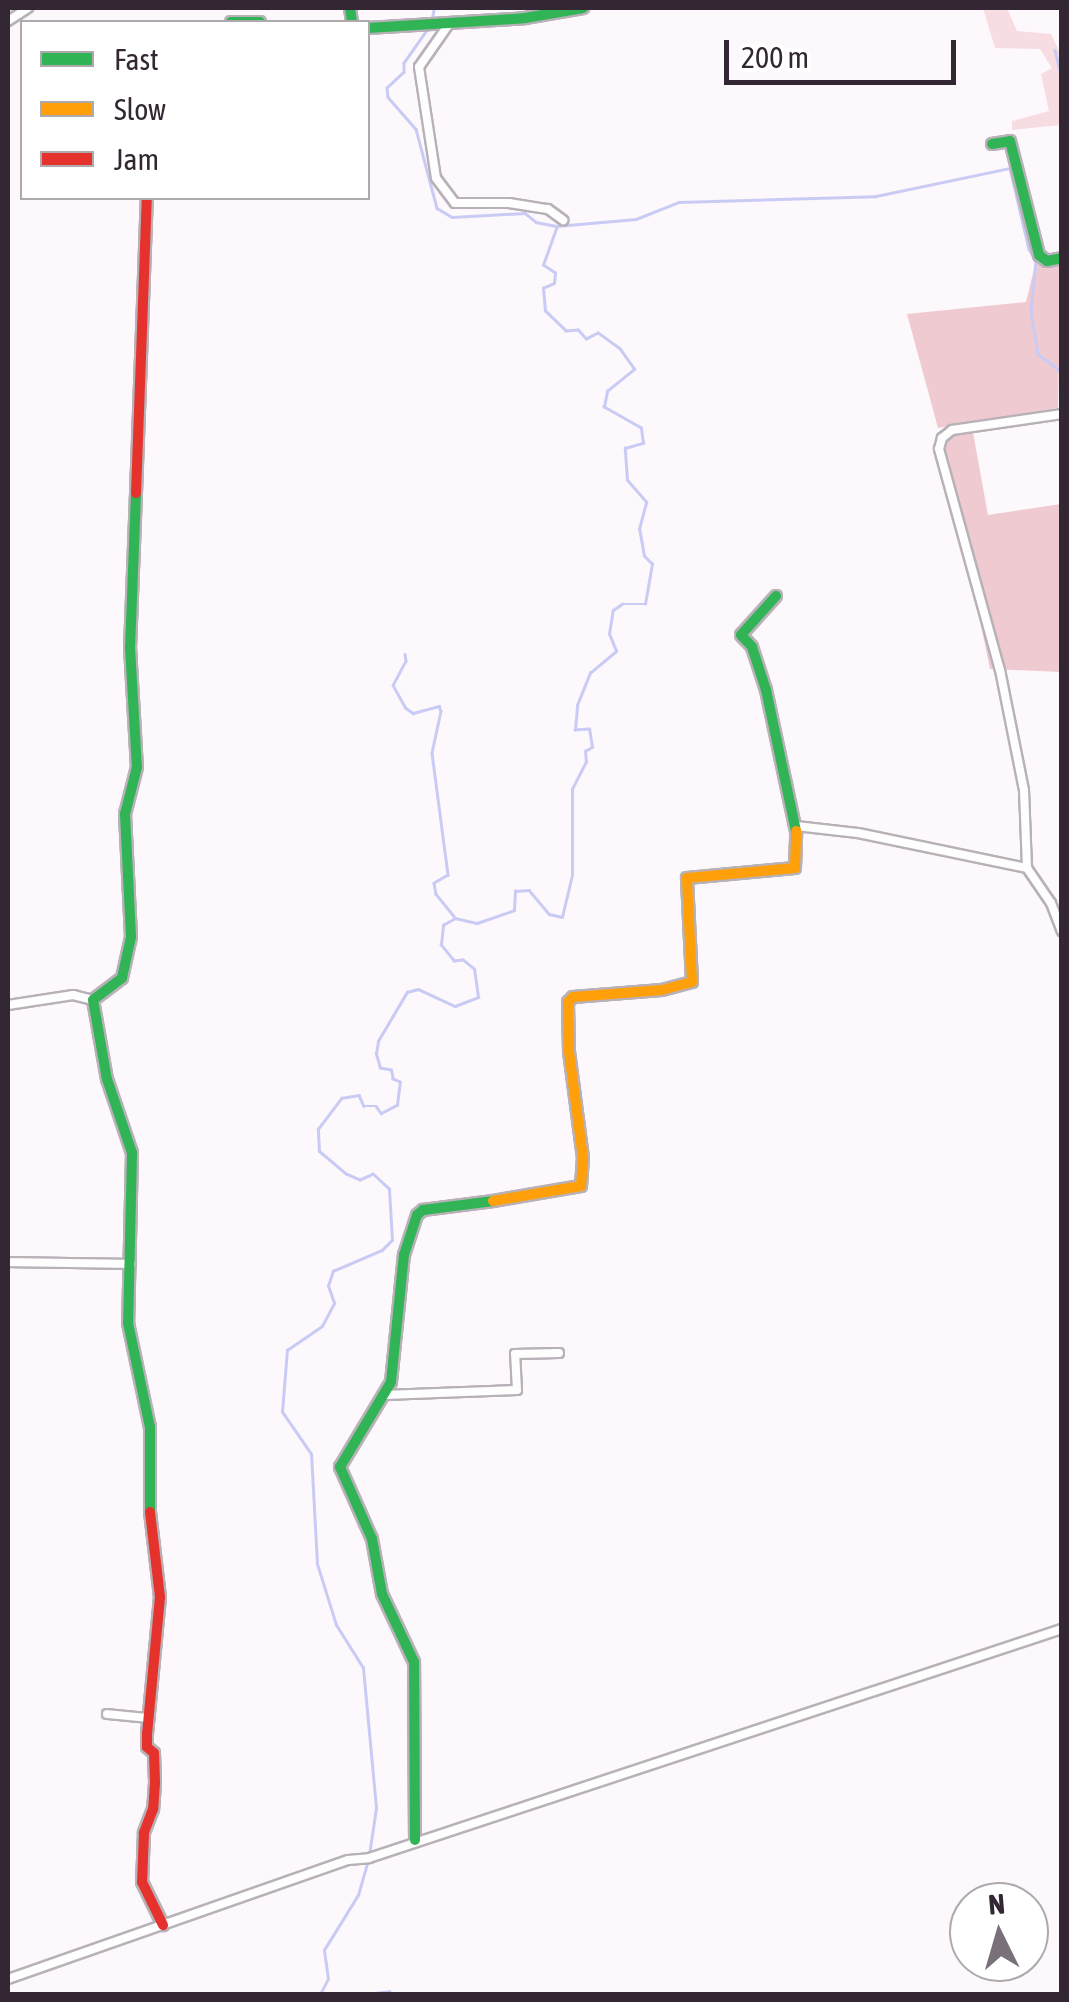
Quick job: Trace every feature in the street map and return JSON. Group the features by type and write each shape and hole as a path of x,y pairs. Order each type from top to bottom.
{"street":[{"path":"10,21 28,8"},
{"path":"370,28 525,18 583,8"},
{"path":"449,24 420,67 436,178 455,203 509,203 548,209 563,220"},
{"path":"992,144 1010,142 1039,255 1047,261 1062,258"},
{"path":"8,1005 74,996 92,1000 122,978 131,937 125,814 137,766 130,646 147,200"},
{"path":"1062,414 952,430 940,442 1000,670 1024,790 1027,868 1051,903 1062,930"},
{"path":"415,1840 414,1662 382,1594 372,1539 340,1467 392,1382 404,1255 417,1215 424,1210 576,1190 581,1186 568,1002 573,997 662,990 692,982 688,878 700,872 795,868 796,826 766,690 752,648 742,635 776,596"},
{"path":"796,826 858,832 1027,868"},
{"path":"92,1000 107,1079 132,1153 128,1322 150,1427 148,1498 160,1597 147,1747 154,1753 155,1783 153,1810 144,1833 142,1882 163,1925"},
{"path":"8,1262 131,1264"},
{"path":"385,1395 516,1390 515,1354 559,1353"},
{"path":"8,1979 415,1840 1062,1629"},
{"path":"107,1714 148,1718"}],"shaded area":[{"path":"983,8 1007,8 1017,31 1051,34 1061,55 1061,125 1012,130 1012,121 1049,111 1041,74 1052,68 1040,49 995,48"},
{"path":"1061,257 1058,408 938,428 907,314 1026,302 1036,261"},
{"path":"972,427 988,515 1061,504 1061,672 990,669 943,442"}],"waterway":[{"path":"432,18 434,8"},
{"path":"430,26 404,63 404,72 387,88 388,97 416,129 437,208 452,217 525,213 536,222 556,226"},
{"path":"1055,50 1062,79"},
{"path":"369,1855 376,1808 363,1668 336,1625 317,1564 311,1454 282,1412 287,1350 322,1326 334,1303 328,1286 333,1271 382,1250 392,1240 389,1189 373,1174 360,1180 346,1174 319,1151 318,1129 341,1098 359,1095 364,1106 376,1106 381,1113 397,1105 400,1082 393,1079 391,1070 380,1068 376,1054 378,1041 407,992 418,989 455,1006 478,997 474,969 463,960 454,961 441,945 443,925 455,918 477,923 514,910 515,891 529,890 549,914 562,917 572,875 572,789 586,762 585,751 592,747 589,729 575,730 577,705 590,673 616,651 609,634 613,610 622,604 645,604 652,564 644,556 639,529 646,502 627,480 625,448 643,443 641,428 604,407 607,391 634,369 620,349 598,333 586,339 578,330 566,331 545,311 543,288 554,283 555,273 543,265 557,226 636,219 679,202 876,196 1010,168 1029,249 1036,261 1031,311 1038,354 1062,372"},
{"path":"405,654 406,661 393,685 406,708 413,713 439,706 441,711 432,753 448,875 434,883 436,894 454,916"},
{"path":"320,1994 328,1979 324,1950 358,1895 367,1863"},
{"path":"366,1994 392,1994"}],"traffic: fast":[{"path":"350,8 352,20"},
{"path":"370,28 525,18 583,8"},
{"path":"992,144 1010,141 1039,255 1047,261 1062,258"},
{"path":"136,493 130,647 137,767 125,814 131,937 122,978 93,1000 107,1079 132,1153 128,1323 150,1427 150,1512"},
{"path":"776,596 741,635 752,647 766,690 796,831"},
{"path":"415,1840 414,1662 382,1594 372,1539 340,1467 391,1382 404,1255 417,1215 423,1210 493,1201"}],"traffic: slow":[{"path":"493,1201 581,1186 583,1158 569,1051 568,1002 573,997 662,990 692,982 687,878 795,868 796,831"}],"traffic: jam":[{"path":"136,493 147,200"},
{"path":"150,1512 160,1597 147,1734 147,1747 154,1753 155,1783 153,1809 144,1833 142,1882 163,1925"}]}
